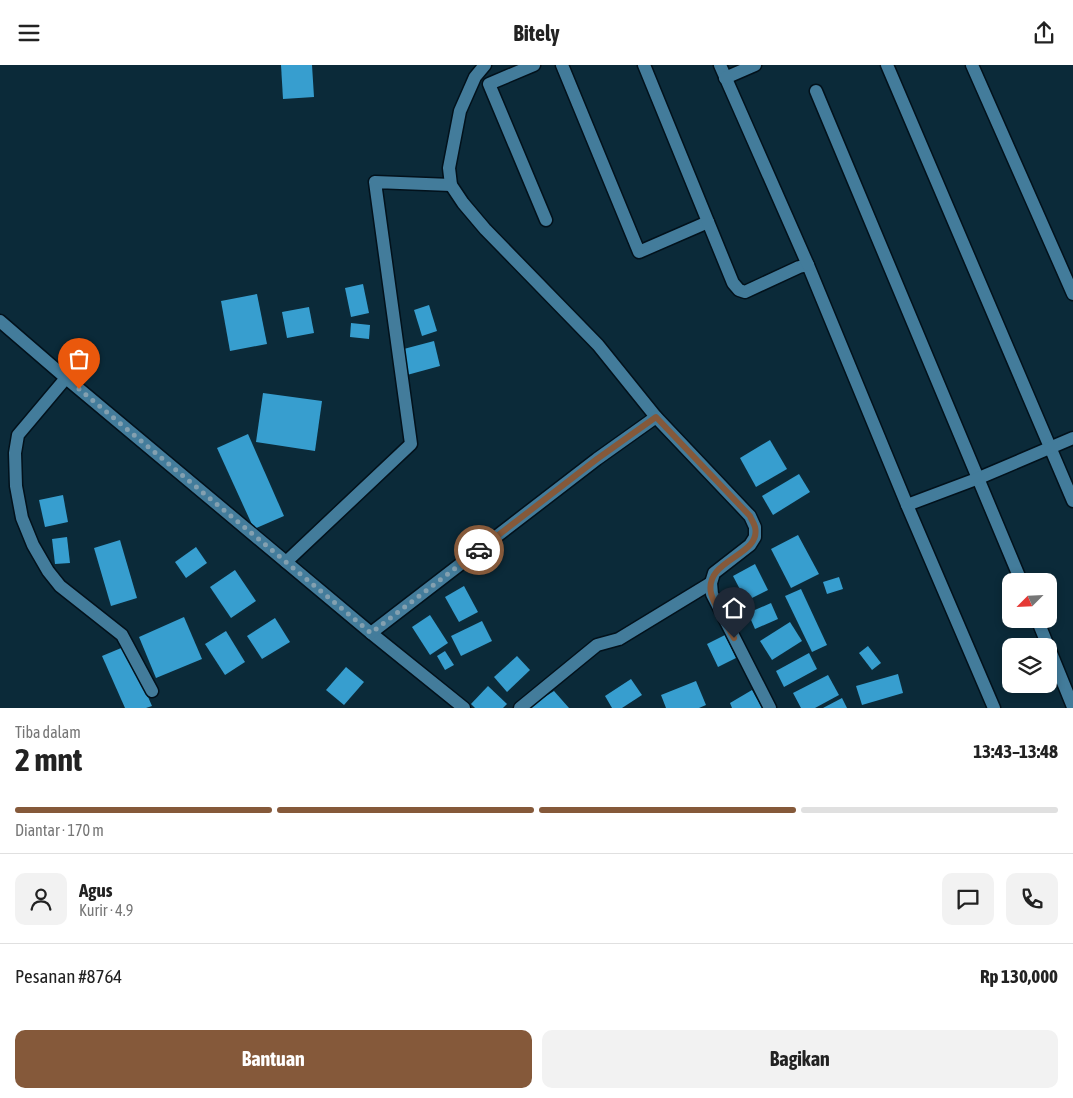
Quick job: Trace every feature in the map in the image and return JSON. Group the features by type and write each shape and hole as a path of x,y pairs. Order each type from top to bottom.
{"street":[{"path":"485,65 475,77 460,111 450,168 451,185 463,203 485,229 598,345 656,417 750,516 755,527 755,537 750,545 714,573 711,583 712,593 770,708"},
{"path":"534,65 489,84 546,220"},
{"path":"562,65 639,252 708,222"},
{"path":"644,65 733,283 739,290 745,292 799,267 808,265"},
{"path":"720,65 808,265 907,505 994,708"},
{"path":"726,78 755,65"},
{"path":"887,65 1073,501"},
{"path":"972,65 1073,293"},
{"path":"816,91 1018,573"},
{"path":"286,561 411,444 375,182 451,185"},
{"path":"0,321 371,633 464,708"},
{"path":"66,378 18,435 15,453 16,487 22,519 33,545 48,571 60,586 122,635 152,691"},
{"path":"371,633 597,459 656,417"},
{"path":"907,505 979,478 1073,438"},
{"path":"520,708 597,645 619,639 711,583"},
{"path":"1057,669 1073,707"}],"building":[{"path":"281,65 312,65 314,97 283,99"},
{"path":"363,284 369,313 351,317 345,288"},
{"path":"257,294 267,344 230,351 221,301"},
{"path":"429,305 437,331 422,336 414,310"},
{"path":"309,307 314,333 287,338 282,312"},
{"path":"351,323 370,325 369,339 350,337"},
{"path":"434,341 440,366 407,375 400,350"},
{"path":"263,393 322,401 315,451 256,442"},
{"path":"248,434 284,516 254,529 217,448"},
{"path":"770,440 787,469 756,487 740,458"},
{"path":"799,474 810,492 773,515 762,496"},
{"path":"63,495 68,522 45,527 39,500"},
{"path":"798,535 819,574 791,588 771,549"},
{"path":"67,537 70,563 55,564 52,539"},
{"path":"120,540 137,598 111,606 94,548"},
{"path":"196,547 207,563 186,578 175,562"},
{"path":"755,564 768,590 746,601 733,576"},
{"path":"235,570 256,601 231,618 210,587"},
{"path":"839,577 843,589 827,594 823,582"},
{"path":"464,586 478,612 459,622 445,597"},
{"path":"801,589 827,645 812,652 785,596"},
{"path":"771,603 778,619 755,629 748,613"},
{"path":"430,615 448,643 430,655 412,627"},
{"path":"184,617 202,659 156,678 139,637"},
{"path":"275,618 290,642 262,659 247,636"},
{"path":"482,621 492,641 461,656 451,636"},
{"path":"790,622 802,641 772,660 760,641"},
{"path":"226,631 245,662 225,675 205,644"},
{"path":"725,635 736,658 718,667 707,644"},
{"path":"126,646 152,706 146,708 125,708 102,656"},
{"path":"868,646 881,663 872,670 859,653"},
{"path":"445,651 454,665 445,670 437,656"},
{"path":"809,653 817,669 784,687 776,671"},
{"path":"517,656 530,670 507,692 494,677"},
{"path":"346,667 364,682 344,705 326,690"},
{"path":"898,674 903,693 862,705 856,686"},
{"path":"828,675 839,695 815,708 801,708 793,693"},
{"path":"631,679 642,695 622,708 612,708 605,696"},
{"path":"696,681 706,705 699,708 666,708 661,695"},
{"path":"488,686 507,704 503,708 475,708 471,704"},
{"path":"752,690 762,708 732,708 730,703"},
{"path":"554,691 569,708 527,708"},
{"path":"842,698 847,708 823,708"}],"way so far":[{"path":"79,389 371,633 479,550"}],"route":[{"path":"479,550 597,459 656,417 750,516 755,527 755,537 750,545 714,573 711,583 712,593 734,638"}]}
